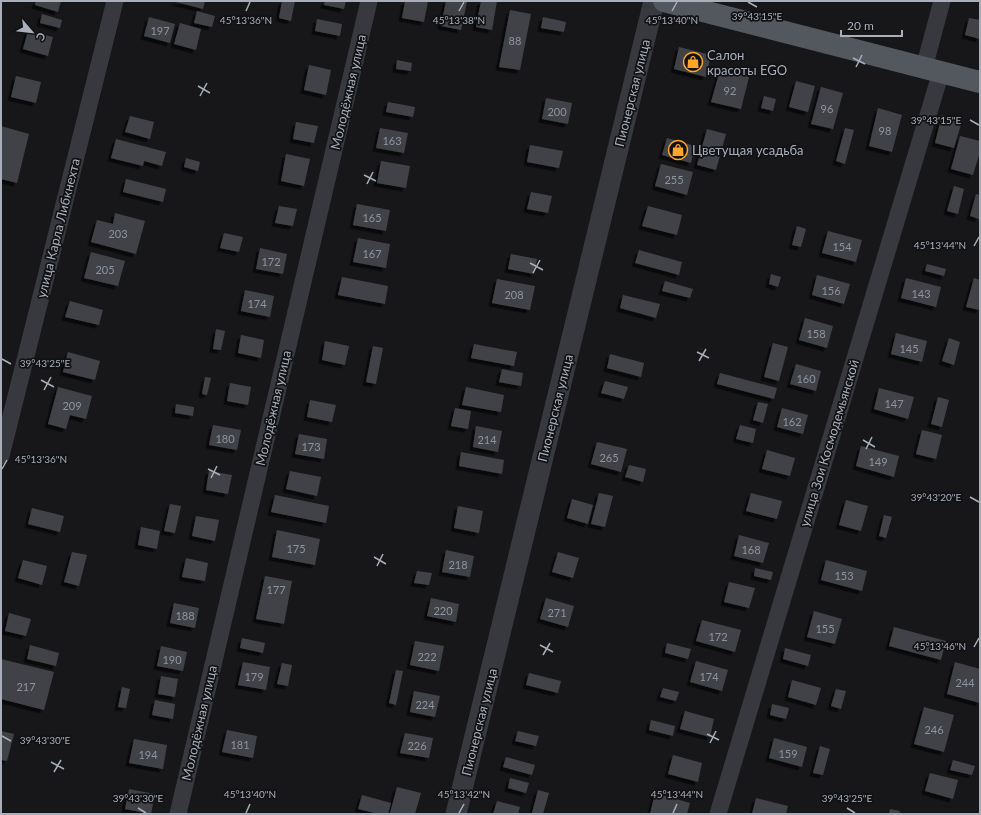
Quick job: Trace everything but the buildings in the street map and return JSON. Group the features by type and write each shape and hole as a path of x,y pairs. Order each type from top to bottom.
{"main road":[{"path":"664,1 980,82"}],"street":[{"name":"улица Карла Либкнехта","path":"1,456 115,1"},
{"name":"Молодёжная улица","path":"178,814 369,1"},
{"name":"Пионерская улица","path":"456,814 654,1"},
{"name":"улица Зои Космодемьянской","path":"718,814 932,70 942,1"}],"place":[{"name":"Салон красоты EGO","path":"693,62"},
{"name":"Цветущая усадьба","path":"678,150"}]}
